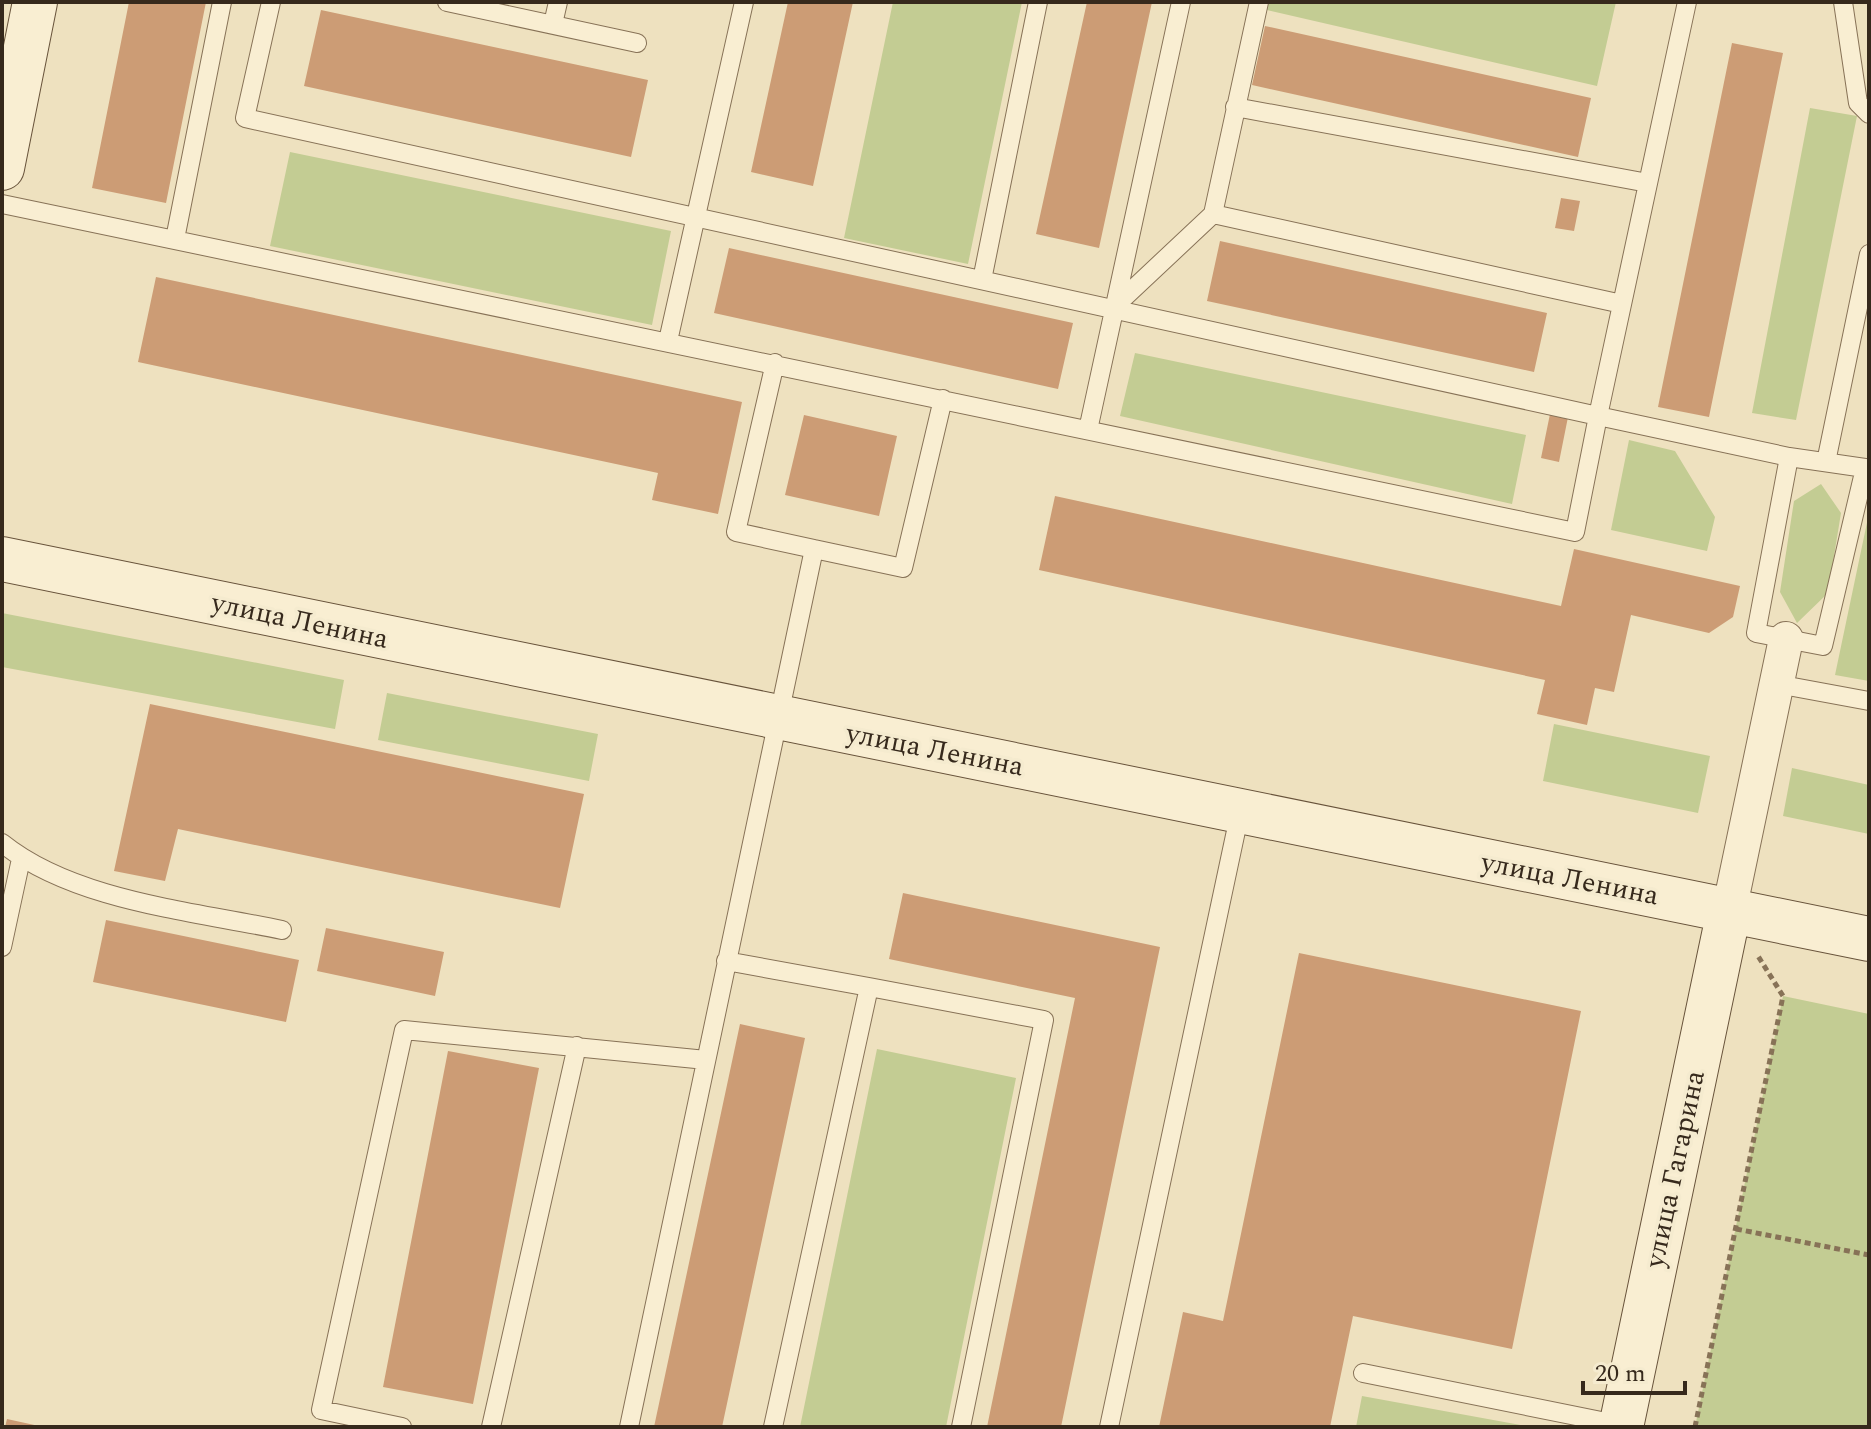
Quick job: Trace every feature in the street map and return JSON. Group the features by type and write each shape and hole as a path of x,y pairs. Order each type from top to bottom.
{"main road":[{"path":"2,168 35,2"},
{"name":"улица Ленина","path":"2,559 1869,939"},
{"name":"улица Гагарина","path":"1621,1426 1729,911"}],"street":[{"path":"1729,911 1786,639"}],"lane":[{"path":"175,239 222,2"},
{"path":"271,2 245,118 1598,416 1789,457 1867,469 1823,646 1756,633 1789,457"},
{"path":"447,2 637,43"},
{"path":"553,24 558,2"},
{"path":"668,341 744,2"},
{"path":"982,280 1038,2"},
{"path":"1088,430 1181,2"},
{"path":"1114,307 1213,214 1259,2"},
{"path":"2,204 1575,532 1687,2"},
{"path":"1843,2 1858,103 1869,114"},
{"path":"1235,107 1648,183"},
{"path":"1213,214 1622,304"},
{"path":"1826,462 1869,254"},
{"path":"775,363 736,532 814,549 903,568 943,399"},
{"path":"629,1427 814,549"},
{"path":"1777,684 1869,701"},
{"path":"1109,1427 1240,812"},
{"path":"2,843 21,859 102,892 282,930"},
{"path":"2,947 21,859"},
{"path":"726,961 1044,1020 961,1427"},
{"path":"773,1427 869,987"},
{"path":"402,1427 321,1410 404,1030 706,1060"},
{"path":"491,1427 577,1046"},
{"path":"1363,1373 1621,1426"}],"path":[{"path":"1695,1427 1783,996 1729,911"},
{"path":"1736,1229 1869,1255"}],"green space":[{"path":"893,2 1022,2 968,264 844,238"},
{"path":"1269,2 1616,2 1597,86 1267,10"},
{"path":"1810,108 1857,116 1796,420 1752,413"},
{"path":"290,152 671,231 652,325 270,246"},
{"path":"1135,353 1526,435 1512,504 1120,416"},
{"path":"1629,440 1675,451 1715,517 1707,551 1611,530"},
{"path":"1821,484 1841,513 1828,593 1797,623 1780,592 1794,501"},
{"path":"1869,513 1869,681 1835,675"},
{"path":"2,613 344,680 335,729 2,667"},
{"path":"387,693 598,734 589,781 378,740"},
{"path":"1554,724 1710,756 1698,813 1543,781"},
{"path":"1792,768 1869,785 1869,834 1783,816"},
{"path":"1783,996 1869,1014 1869,1427 1695,1427"},
{"path":"877,1049 1016,1078 946,1427 800,1427"},
{"path":"1362,1396 1531,1427 1356,1427"}],"building":[{"path":"129,2 206,2 166,203 92,188"},
{"path":"788,2 853,2 813,186 751,172"},
{"path":"1087,2 1152,2 1099,248 1036,234"},
{"path":"321,10 648,80 631,157 304,86"},
{"path":"1265,26 1591,98 1578,157 1252,85"},
{"path":"1732,43 1783,53 1709,417 1658,407"},
{"path":"1561,198 1580,201 1574,231 1555,228"},
{"path":"1220,241 1547,313 1534,372 1207,301"},
{"path":"729,248 1073,323 1058,389 714,313"},
{"path":"156,277 742,402 718,514 652,500 658,473 138,362"},
{"path":"1550,414 1568,417 1559,462 1541,458"},
{"path":"804,415 897,436 879,516 785,495"},
{"path":"1055,496 1561,606 1574,549 1740,586 1733,617 1709,633 1631,615 1614,692 1595,688 1587,725 1537,714 1545,680 1039,570"},
{"path":"150,704 584,794 560,908 178,829 165,881 114,871"},
{"path":"903,893 1160,947 1061,1427 987,1427 1075,998 889,959"},
{"path":"106,920 299,960 286,1022 93,982"},
{"path":"326,928 444,952 435,996 317,971"},
{"path":"1299,953 1581,1011 1512,1349 1353,1316 1330,1427 1159,1427 1183,1312 1223,1321"},
{"path":"740,1024 805,1038 722,1427 654,1427"},
{"path":"448,1051 539,1068 473,1404 383,1387"},
{"path":"7,1419 39,1426 5,1427"}]}
